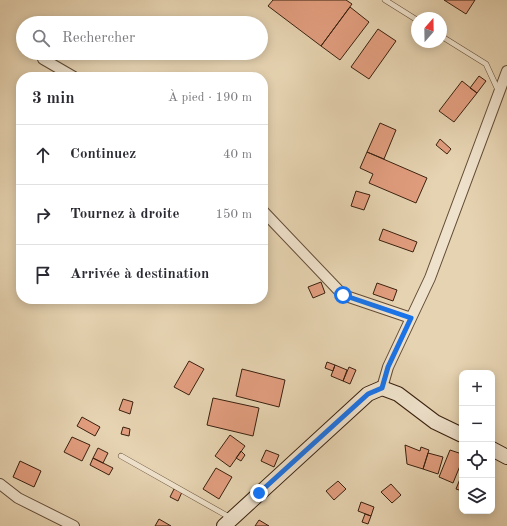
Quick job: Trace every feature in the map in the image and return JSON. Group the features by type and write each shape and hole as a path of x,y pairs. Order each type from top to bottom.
{"street":[{"path":"45,60 65,72"},
{"path":"382,388 388,367 430,278 507,71"},
{"path":"268,216 343,295 411,318"},
{"path":"228,522 368,394 382,388 398,394 435,422 459,434"},
{"path":"495,451 507,457"},
{"path":"0,484 18,498 74,526"}],"lane":[{"path":"385,0 411,16"},
{"path":"447,40 486,64 500,93"},
{"path":"121,456 228,522"}],"building":[{"path":"273,0 346,0 352,4 321,46 268,6"},
{"path":"444,0 475,0 466,14"},
{"path":"350,7 369,22 340,60 321,46"},
{"path":"378,29 396,41 369,79 351,67"},
{"path":"479,76 486,81 477,93 470,88"},
{"path":"462,81 477,93 454,122 439,111"},
{"path":"380,123 396,130 384,159 367,152"},
{"path":"440,139 451,149 447,154 436,145"},
{"path":"367,152 427,178 416,203 369,183 373,174 360,168"},
{"path":"356,191 370,195 364,210 351,206"},
{"path":"383,229 417,242 413,252 379,240"},
{"path":"321,282 325,293 313,298 308,287"},
{"path":"377,283 397,290 393,301 373,294"},
{"path":"189,361 204,369 189,395 174,387"},
{"path":"327,362 335,365 333,371 325,368"},
{"path":"335,365 347,370 343,381 331,376"},
{"path":"349,367 356,370 350,384 343,381"},
{"path":"242,369 285,380 279,407 236,396"},
{"path":"213,398 259,408 253,436 207,425"},
{"path":"123,399 133,402 130,414 119,410"},
{"path":"82,417 100,427 95,436 77,426"},
{"path":"123,427 130,429 129,436 121,434"},
{"path":"230,435 245,446 230,467 215,456"},
{"path":"72,437 90,445 82,461 64,452"},
{"path":"405,445 420,451 421,447 429,450 423,469 407,464"},
{"path":"98,448 108,453 103,463 93,458"},
{"path":"266,450 279,455 274,467 261,461"},
{"path":"450,450 459,453 459,468 453,483 439,477"},
{"path":"241,451 245,455 241,461 236,458"},
{"path":"428,453 443,457 438,474 423,469"},
{"path":"93,458 113,468 109,475 90,465"},
{"path":"20,461 41,471 34,487 13,477"},
{"path":"216,468 232,477 219,499 203,489"},
{"path":"338,481 346,489 334,500 326,491"},
{"path":"459,482 459,490 456,489"},
{"path":"391,484 401,495 392,503 381,492"},
{"path":"174,489 182,492 178,501 170,497"},
{"path":"361,502 374,507 371,516 358,511"},
{"path":"365,514 371,516 368,524 362,522"},
{"path":"159,519 171,526 155,526"},
{"path":"259,520 269,526 255,526"}],"route":[{"path":"259,493 368,394 382,388 388,367 411,318 343,295"}]}
